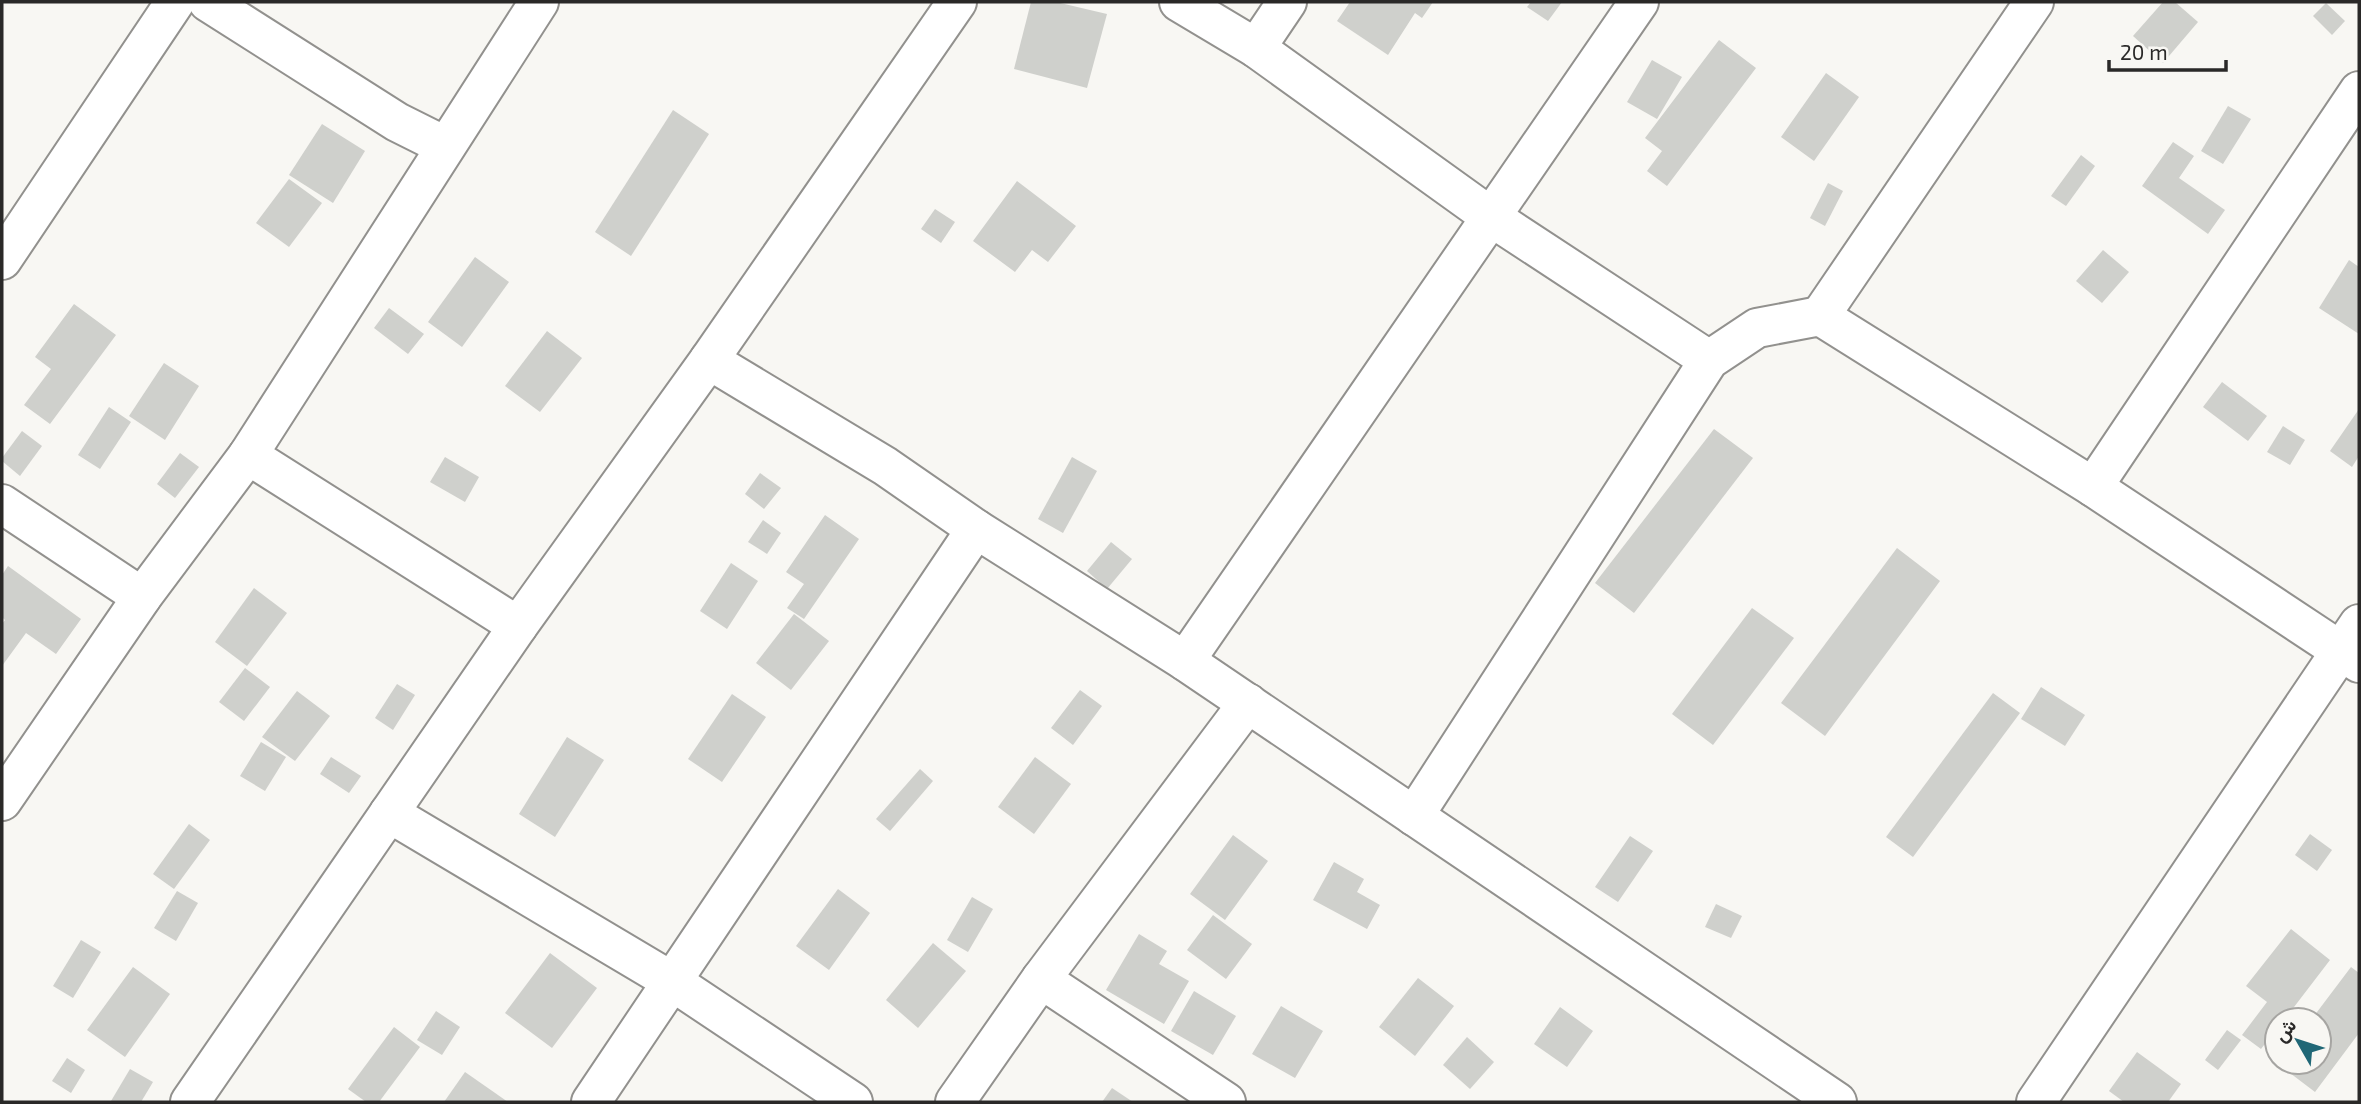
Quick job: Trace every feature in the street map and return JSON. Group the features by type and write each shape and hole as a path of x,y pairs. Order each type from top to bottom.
{"street":[{"path":"2,260 175,2"},
{"path":"208,2 397,122 445,146"},
{"path":"2,802 142,597 248,454 539,2"},
{"path":"190,1102 517,626 709,360 957,2"},
{"path":"1179,2 1256,48 1491,217 1709,360"},
{"path":"1256,48 1287,2"},
{"path":"1185,661 1639,2"},
{"path":"1820,316 2034,2"},
{"path":"2093,487 2359,91"},
{"path":"1415,817 1709,360 1757,328 1820,316 2353,646 2036,1102"},
{"path":"709,360 885,466 976,529 1248,703 1415,817 1799,1092 1837,1102"},
{"path":"248,454 517,626"},
{"path":"2,504 142,597"},
{"path":"591,1102 976,529"},
{"path":"955,1102 1041,979 1248,703"},
{"path":"389,813 673,982 853,1102"},
{"path":"1041,979 1226,1102"}],"building":[{"path":"1031,2 1056,2 1107,14 1087,88 1014,69"},
{"path":"1350,2 1433,2 1422,18 1415,13 1388,55 1337,21"},
{"path":"1531,2 1562,2 1548,21 1527,7"},
{"path":"2163,2 2175,2 2198,22 2163,63 2133,36"},
{"path":"2326,3 2345,21 2332,35 2313,16"},
{"path":"1719,40 1756,68 1667,186 1647,171 1662,151 1645,138"},
{"path":"1652,60 1682,77 1657,119 1627,102"},
{"path":"1826,73 1859,97 1814,161 1781,137"},
{"path":"2228,106 2251,119 2223,164 2201,151"},
{"path":"673,110 709,134 631,256 595,232"},
{"path":"322,124 365,151 333,203 289,175"},
{"path":"2173,142 2194,156 2179,178 2225,210 2208,234 2142,186"},
{"path":"2081,155 2095,166 2066,206 2051,196"},
{"path":"289,179 322,203 289,247 256,223"},
{"path":"1017,181 1076,226 1048,262 1032,250 1015,272 973,241"},
{"path":"1828,183 1843,191 1825,226 1810,218"},
{"path":"935,209 955,222 941,243 921,229"},
{"path":"2103,250 2129,272 2102,303 2076,281"},
{"path":"475,257 509,282 462,347 428,322"},
{"path":"2349,260 2359,267 2359,334 2319,308"},
{"path":"74,304 116,335 50,424 24,405 51,369 35,357"},
{"path":"389,308 424,334 408,354 374,328"},
{"path":"547,331 582,358 540,412 505,386"},
{"path":"164,363 199,386 165,440 129,416"},
{"path":"2222,382 2267,416 2248,441 2203,407"},
{"path":"109,407 131,422 100,469 78,455"},
{"path":"2359,409 2359,456 2352,467 2330,451"},
{"path":"2283,426 2305,440 2290,465 2267,452"},
{"path":"1714,429 1753,458 1634,613 1595,583"},
{"path":"22,431 42,446 20,476 2,461 2,458"},
{"path":"180,453 199,467 175,498 157,484"},
{"path":"445,457 479,477 465,502 430,482"},
{"path":"1072,457 1097,471 1063,533 1038,519"},
{"path":"760,473 781,488 764,509 745,494"},
{"path":"825,515 859,539 804,619 787,608 804,584 786,572"},
{"path":"763,520 781,533 767,554 748,542"},
{"path":"1111,542 1132,559 1107,589 1087,571"},
{"path":"1897,548 1940,581 1825,736 1781,703"},
{"path":"731,563 758,581 727,629 700,611"},
{"path":"8,566 81,619 56,654 26,633 2,666 2,624 5,620 2,617 2,575"},
{"path":"254,588 287,613 247,666 215,642"},
{"path":"1752,608 1794,638 1713,745 1672,714"},
{"path":"794,614 829,641 791,690 756,663"},
{"path":"245,668 270,687 244,721 219,702"},
{"path":"397,684 415,695 393,730 375,718"},
{"path":"2041,687 2085,715 2065,746 2021,719"},
{"path":"1080,690 1102,706 1073,745 1051,728"},
{"path":"297,691 330,716 295,761 262,737"},
{"path":"1993,693 2020,713 1913,857 1886,837"},
{"path":"732,694 766,717 722,782 688,759"},
{"path":"567,737 604,760 555,837 519,814"},
{"path":"261,742 286,757 265,791 240,776"},
{"path":"331,757 361,776 349,793 320,774"},
{"path":"1035,757 1071,784 1034,834 998,807"},
{"path":"920,769 933,781 890,831 876,819"},
{"path":"189,824 210,840 174,889 153,874"},
{"path":"2310,834 2332,850 2317,871 2295,855"},
{"path":"1233,835 1268,861 1225,920 1190,894"},
{"path":"1630,836 1653,851 1618,902 1595,887"},
{"path":"1334,862 1364,879 1357,892 1380,905 1367,929 1313,900"},
{"path":"838,889 870,913 829,970 796,946"},
{"path":"177,891 198,903 176,941 154,928"},
{"path":"972,897 993,909 968,952 947,940"},
{"path":"1716,904 1742,916 1731,938 1705,927"},
{"path":"1213,915 1252,944 1226,979 1187,950"},
{"path":"2291,929 2330,960 2295,1006 2264,1006 2267,1002 2246,986"},
{"path":"1139,934 1167,951 1159,964 1189,981 1164,1024 1106,990"},
{"path":"81,940 101,952 73,998 53,986"},
{"path":"933,943 966,971 918,1028 886,1000"},
{"path":"550,953 597,988 552,1048 505,1013"},
{"path":"133,967 170,994 125,1057 87,1030"},
{"path":"2351,967 2359,973 2359,1033 2333,1068 2333,1006 2322,1006"},
{"path":"1418,978 1454,1006 1415,1056 1379,1027"},
{"path":"1194,991 1236,1016 1213,1055 1171,1031"},
{"path":"1281,1006 1323,1031 1295,1078 1252,1054"},
{"path":"1560,1007 1593,1031 1567,1067 1534,1044"},
{"path":"2263,1007 2263,1046 2261,1049 2242,1035"},
{"path":"436,1011 460,1027 442,1055 417,1040"},
{"path":"394,1027 420,1047 379,1102 366,1102 348,1089"},
{"path":"2227,1030 2241,1040 2218,1070 2205,1060"},
{"path":"1467,1037 1494,1062 1470,1089 1443,1065"},
{"path":"2137,1052 2181,1084 2168,1102 2124,1102 2109,1091"},
{"path":"67,1058 85,1070 71,1093 52,1081"},
{"path":"130,1069 153,1082 141,1102 111,1101"},
{"path":"465,1072 508,1102 444,1102"},
{"path":"2294,1076 2327,1076 2315,1092"},
{"path":"1112,1088 1133,1102 1102,1102"}]}
